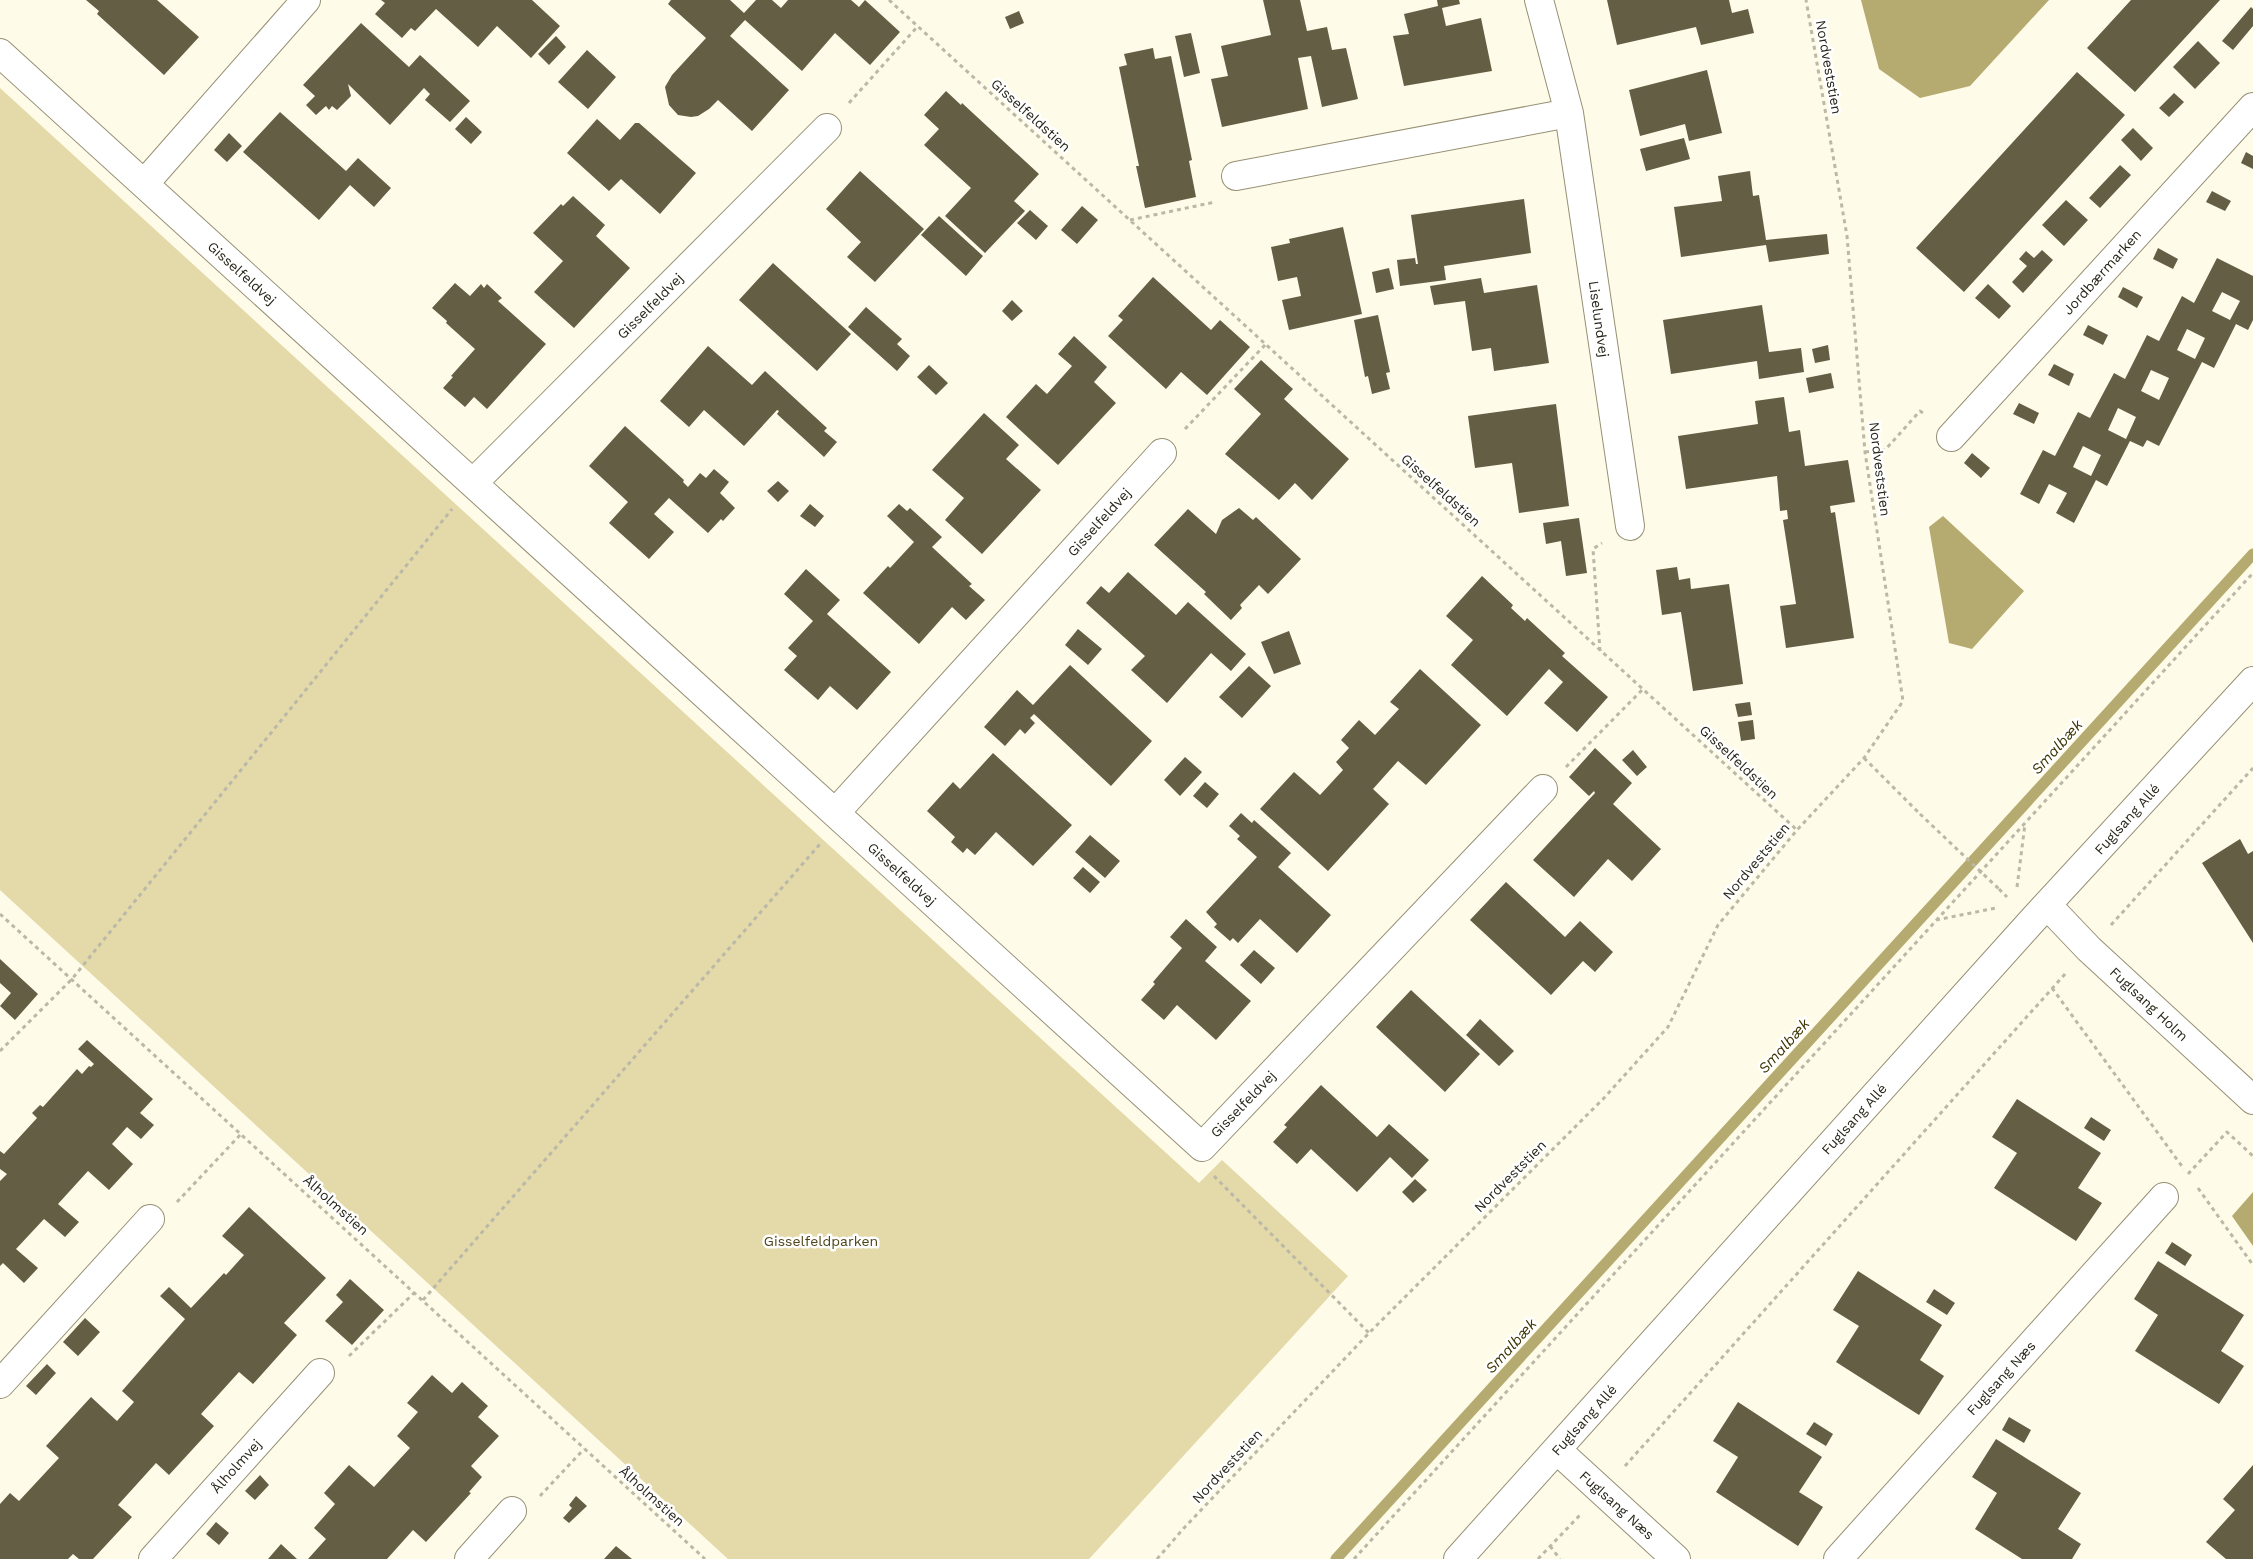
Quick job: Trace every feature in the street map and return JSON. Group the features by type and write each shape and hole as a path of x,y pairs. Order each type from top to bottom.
{"street":[{"path":"144,184 306,0"},
{"name":"Liselundvej","path":"1539,0 1569,113 1630,526"},
{"name":"Gisselfeldvej","path":"0,53 1202,1147 1543,789"},
{"name":"Jordbærmarken","path":"1951,437 2253,107"},
{"path":"1236,176 1569,113"},
{"name":"Gisselfeldvej","path":"473,484 827,128"},
{"name":"Gisselfeldvej","path":"839,816 1162,453"},
{"name":"Fuglsang Allé","path":"1458,1559 2253,681"},
{"name":"Fuglsang Holm","path":"2048,906 2089,949 2253,1100"},
{"name":"Fuglsang Næs","path":"1838,1559 2164,1197"},
{"path":"0,1384 150,1219"},
{"name":"Ålholmvej","path":"153,1559 320,1373"},
{"name":"Fuglsang Næs","path":"1557,1450 1676,1559"},
{"path":"469,1559 512,1511"}],"path":[{"name":"Gisselfeldstien","path":"889,0 1796,830"},
{"name":"Nordveststien","path":"1157,1559 1184,1528 1369,1333 1604,1098 1668,1027 1718,925 1796,830 1864,758 1903,701 1865,452 1847,236 1806,0"},
{"path":"827,128 918,26"},
{"path":"1130,220 1230,199 1236,176"},
{"path":"1162,453 1265,345"},
{"path":"1865,452 1885,450 1920,411 1951,437"},
{"path":"0,1052 72,980 473,484"},
{"path":"1600,651 1593,549 1630,526"},
{"path":"1354,1559 2253,574"},
{"path":"1543,789 1643,689"},
{"path":"1864,758 1999,889"},
{"path":"1538,1559 1602,1491 2052,988 2253,768"},
{"path":"423,1300 839,816"},
{"path":"2016,896 2025,824"},
{"path":"1936,920 1997,908"},
{"name":"Ålholmstien","path":"0,914 705,1559"},
{"path":"2052,988 2253,1265"},
{"path":"2164,1197 2226,1132 2253,1156"},
{"path":"150,1219 168,1211 241,1134"},
{"path":"1202,1147 1204,1166 1369,1333"},
{"path":"320,1373 346,1359 415,1292"},
{"path":"512,1511 530,1506 584,1449"},
{"path":"1550,1546 1560,1559"}],"green space":[{"name":"Gisselfeldparken","path":"0,88 1199,1183 1222,1160 1348,1276 1089,1559 728,1559 0,890"}],"shaded area":[{"path":"1861,0 2049,0 1970,86 1920,98 1879,69"},
{"path":"1943,516 2024,591 1972,649 1949,643 1929,527"},
{"path":"2253,1192 2253,1246 2232,1216"}],"building":[{"path":"86,0 157,0 199,37 164,75 97,14 99,11"},
{"path":"381,0 532,0 560,26 531,58 497,26 478,47 436,9 415,31 411,28 402,38 375,14 385,3"},
{"path":"671,0 730,0 744,13 756,0 772,0 781,8 788,0 851,0 859,7 865,0 900,32 870,65 835,33 802,71 745,20 730,36 789,90 752,131 718,100 698,116 691,117 678,115 669,105 665,87 672,75 706,38 668,4"},
{"path":"1263,0 1300,0 1307,31 1327,27 1332,50 1346,48 1358,99 1322,107 1311,56 1298,58 1308,109 1222,127 1211,79 1228,76 1221,46 1271,35"},
{"path":"1437,0 1459,0 1460,4 1442,8 1446,26 1481,18 1492,71 1404,86 1393,36 1409,34 1404,14 1438,6"},
{"path":"1607,0 1729,0 1732,13 1748,9 1754,33 1701,45 1696,27 1617,45"},
{"path":"2131,0 2220,0 2135,92 2087,48"},
{"path":"2251,7 2253,9 2253,26 2233,50 2222,41"},
{"path":"1019,11 1024,23 1010,29 1005,17"},
{"path":"361,23 409,67 420,55 470,101 450,122 425,100 430,94 424,88 390,125 348,84 351,96 337,110 332,106 329,110 326,106 316,115 306,105 315,96 303,85"},
{"path":"1191,33 1200,73 1184,77 1175,36"},
{"path":"556,36 566,47 549,65 538,54"},
{"path":"2198,41 2220,63 2195,89 2173,67"},
{"path":"1153,48 1155,59 1171,56 1192,160 1189,161 1196,197 1145,208 1136,166 1139,166 1119,67 1127,65 1124,54"},
{"path":"587,50 616,77 588,109 558,82"},
{"path":"1707,70 1722,133 1689,141 1685,124 1640,136 1629,90"},
{"path":"2077,72 2125,115 1964,292 1916,248"},
{"path":"946,91 961,105 962,103 1039,174 1014,201 1025,211 985,253 945,216 971,188 924,145 939,129 924,115"},
{"path":"2174,93 2184,102 2169,117 2159,108"},
{"path":"280,112 346,171 358,158 391,188 374,207 350,185 319,220 243,152"},
{"path":"466,117 482,132 471,144 455,129"},
{"path":"597,119 620,140 635,123 639,123 696,173 660,214 621,179 609,191 567,153"},
{"path":"2133,128 2153,148 2141,161 2121,140"},
{"path":"229,133 242,146 227,162 214,150"},
{"path":"1684,138 1690,159 1646,171 1640,149"},
{"path":"2246,152 2253,156 2253,169 2241,163"},
{"path":"2120,165 2131,175 2100,208 2089,198"},
{"path":"860,171 924,229 875,282 847,257 861,242 826,209"},
{"path":"1750,171 1753,196 1759,195 1766,240 1827,234 1829,254 1769,262 1766,245 1681,257 1674,207 1722,201 1718,176"},
{"path":"2212,191 2231,201 2225,211 2206,202"},
{"path":"573,196 605,225 596,236 630,268 574,328 534,292 563,261 533,233 561,204 563,206"},
{"path":"1524,199 1531,253 1444,266 1446,280 1400,286 1397,260 1415,258 1416,264 1418,264 1411,215"},
{"path":"2066,200 2088,220 2064,246 2042,225"},
{"path":"1082,206 1098,220 1077,244 1061,230"},
{"path":"1030,210 1048,226 1036,240 1017,223"},
{"path":"939,216 983,256 966,276 921,235"},
{"path":"1343,227 1362,314 1289,330 1282,300 1301,296 1297,277 1278,281 1271,247 1290,243 1289,239"},
{"path":"2158,248 2178,259 2173,269 2153,259"},
{"path":"2042,250 2053,260 2023,293 2012,282 2027,266 2019,259 2026,251 2034,258"},
{"path":"2217,258 2253,276 2253,320 2248,330 2236,324 2214,368 2202,362 2159,446 2147,440 2143,447 2130,441 2107,486 2096,480 2074,523 2056,513 2067,493 2049,484 2039,504 2020,494 2043,450 2055,456 2078,412 2090,418 2114,373 2125,379 2147,335 2159,341 2182,296 2194,303","holes":["2222,292 2240,301 2230,320 2212,311","2187,329 2205,338 2195,359 2177,350","2151,370 2169,378 2159,400 2141,391","2118,408 2136,417 2126,439 2108,430","2083,446 2101,455 2091,476 2073,467"]},
{"path":"773,263 851,334 817,371 739,300"},
{"path":"1389,268 1394,289 1376,293 1372,272"},
{"path":"1153,277 1211,330 1220,320 1250,347 1207,395 1181,372 1166,389 1108,336 1123,320 1118,316"},
{"path":"1481,278 1484,293 1537,285 1549,363 1494,371 1491,348 1472,351 1465,301 1434,305 1430,286"},
{"path":"455,283 470,296 481,284 484,288 487,284 502,298 498,301 546,344 487,409 474,397 465,407 443,388 475,349 432,308"},
{"path":"1988,284 2011,306 1999,319 1975,298"},
{"path":"2123,287 2143,297 2137,308 2118,297"},
{"path":"1012,300 1023,311 1012,321 1002,311"},
{"path":"1762,305 1769,352 1801,348 1804,372 1759,379 1757,361 1671,374 1663,320"},
{"path":"866,307 902,339 897,344 910,356 897,371 848,327"},
{"path":"1378,315 1390,372 1386,373 1390,389 1372,394 1368,376 1365,377 1354,320"},
{"path":"2088,325 2108,335 2103,345 2083,335"},
{"path":"1074,336 1107,367 1094,382 1116,403 1058,465 1006,417 1036,384 1047,394 1072,366 1058,354"},
{"path":"1828,345 1830,360 1815,363 1812,349"},
{"path":"708,346 752,385 765,371 827,428 824,431 837,442 824,457 777,414 779,411 777,410 744,446 704,410 689,427 660,401"},
{"path":"1261,360 1293,389 1284,399 1349,459 1312,500 1295,483 1279,500 1225,454 1261,414 1234,389"},
{"path":"2054,364 2074,374 2069,386 2048,375"},
{"path":"929,365 948,383 936,395 917,377"},
{"path":"1831,373 1834,388 1809,393 1806,378"},
{"path":"1784,397 1789,432 1800,430 1805,466 1848,460 1855,502 1830,506 1831,513 1835,512 1854,638 1786,648 1780,606 1796,604 1783,520 1788,519 1787,510 1780,511 1777,476 1686,489 1678,436 1758,424 1755,401"},
{"path":"2019,403 2039,413 2034,424 2013,414"},
{"path":"1556,404 1569,506 1519,513 1512,463 1475,468 1468,416"},
{"path":"984,413 1019,445 1006,459 1041,490 982,554 945,520 964,498 932,470"},
{"path":"625,426 684,480 683,482 688,487 700,473 706,478 714,469 729,482 720,493 735,508 708,533 669,498 654,514 674,532 649,559 609,523 628,502 589,466"},
{"path":"1972,453 1990,468 1981,478 1964,463"},
{"path":"778,481 789,491 778,502 767,491"},
{"path":"810,504 824,516 815,527 800,516"},
{"path":"899,504 907,511 910,508 942,537 932,547 972,584 969,586 985,600 966,620 952,607 919,644 863,593 914,542 887,516"},
{"path":"1239,508 1253,520 1256,517 1301,559 1268,594 1259,585 1240,605 1242,608 1231,620 1204,594 1206,592 1154,545 1188,509 1216,534 1222,520"},
{"path":"1579,518 1587,573 1566,576 1561,541 1546,544 1543,523"},
{"path":"1677,567 1679,580 1690,578 1691,589 1729,584 1743,684 1693,691 1681,612 1662,615 1656,570"},
{"path":"806,569 840,600 827,614 891,672 857,710 830,686 818,700 784,670 797,656 788,648 813,621 784,594"},
{"path":"1128,572 1176,615 1188,602 1246,654 1231,671 1211,653 1167,703 1131,670 1145,656 1086,603 1101,586 1109,593"},
{"path":"1482,576 1513,605 1511,608 1525,621 1527,618 1565,653 1562,656 1608,697 1577,732 1544,703 1563,682 1549,669 1507,716 1451,665 1473,640 1446,616"},
{"path":"1078,629 1102,649 1088,665 1065,645"},
{"path":"1289,631 1301,664 1274,674 1261,642"},
{"path":"1070,665 1152,741 1111,786 1034,714 1030,718 1035,723 1025,734 1020,729 1005,746 984,727 1017,690 1033,705"},
{"path":"1249,666 1271,686 1242,718 1219,697"},
{"path":"1420,669 1481,725 1426,785 1398,761 1373,789 1389,804 1328,871 1260,809 1294,772 1320,795 1343,770 1336,762 1349,748 1341,740 1359,720 1375,735 1399,709 1390,702"},
{"path":"1750,702 1752,715 1738,717 1735,704"},
{"path":"1753,720 1755,739 1741,741 1738,722"},
{"path":"1595,748 1632,783 1613,804 1661,849 1632,881 1608,859 1574,897 1533,860 1595,793 1594,791 1589,796 1569,777"},
{"path":"1633,750 1647,767 1637,776 1622,760"},
{"path":"993,753 1072,825 1033,866 996,832 975,855 967,848 963,853 951,842 955,837 927,811 953,782 960,789"},
{"path":"1185,757 1202,772 1180,796 1164,780"},
{"path":"1205,782 1219,794 1207,808 1193,796"},
{"path":"1241,813 1252,823 1254,820 1291,853 1278,867 1331,915 1297,953 1260,919 1238,943 1233,938 1230,941 1214,927 1217,924 1206,912 1257,857 1237,839 1240,836 1229,826"},
{"path":"1090,835 1120,861 1105,878 1075,852"},
{"path":"2240,839 2248,854 2253,851 2253,943 2202,863"},
{"path":"1083,867 1100,882 1090,893 1073,878"},
{"path":"1506,882 1565,937 1580,921 1613,952 1595,972 1583,961 1551,995 1470,920"},
{"path":"1186,919 1217,947 1205,961 1251,1001 1216,1040 1177,1005 1164,1020 1141,1000 1155,984 1153,982 1182,948 1170,937"},
{"path":"1254,950 1275,968 1261,984 1240,965"},
{"path":"0,959 38,994 15,1020 0,1006 11,993 0,983"},
{"path":"1411,990 1480,1054 1445,1092 1376,1027"},
{"path":"1480,1019 1514,1051 1499,1066 1466,1035"},
{"path":"87,1040 153,1099 140,1113 154,1125 141,1139 127,1127 112,1144 133,1164 109,1190 88,1171 58,1204 79,1222 65,1237 44,1219 16,1249 38,1268 24,1283 3,1263 0,1266 0,1181 7,1174 0,1169 0,1151 4,1154 37,1118 32,1113 40,1105 43,1107 77,1069 82,1074 89,1066 91,1067 94,1064 78,1049"},
{"path":"1321,1085 1377,1137 1389,1124 1429,1160 1412,1178 1390,1157 1357,1192 1311,1149 1297,1164 1273,1142 1287,1127 1284,1125"},
{"path":"2017,1099 2101,1153 2078,1188 2102,1203 2076,1241 1994,1188 2017,1153 1992,1137"},
{"path":"2091,1117 2111,1130 2104,1141 2084,1128"},
{"path":"1415,1179 1427,1190 1413,1203 1402,1192"},
{"path":"249,1207 326,1278 284,1323 297,1335 253,1384 239,1372 201,1414 214,1426 169,1475 156,1463 118,1505 132,1517 93,1559 79,1559 73,1554 68,1559 0,1559 0,1504 10,1493 19,1501 59,1458 46,1446 91,1397 117,1421 134,1402 122,1391 185,1319 160,1296 169,1287 191,1308 224,1273 226,1275 244,1255 222,1236"},
{"path":"2172,1242 2192,1255 2185,1266 2165,1253"},
{"path":"2158,1261 2244,1315 2221,1351 2244,1366 2219,1404 2135,1351 2158,1315 2134,1299"},
{"path":"1858,1271 1942,1325 1920,1360 1944,1376 1919,1415 1836,1362 1859,1326 1833,1310"},
{"path":"350,1279 384,1310 352,1345 325,1321 343,1302 336,1295"},
{"path":"1934,1289 1955,1303 1947,1315 1926,1302"},
{"path":"85,1318 100,1332 78,1356 63,1342"},
{"path":"47,1364 56,1373 36,1395 26,1386"},
{"path":"432,1375 452,1393 462,1382 488,1406 478,1417 499,1436 471,1466 482,1477 469,1492 471,1493 426,1542 413,1530 387,1559 308,1559 326,1539 314,1528 335,1504 324,1493 349,1465 374,1487 410,1448 397,1436 418,1412 407,1403"},
{"path":"1738,1402 1822,1457 1799,1492 1823,1507 1798,1546 1716,1492 1738,1457 1713,1441"},
{"path":"2009,1417 2031,1430 2024,1443 2002,1430"},
{"path":"1814,1422 1833,1434 1826,1446 1806,1434"},
{"path":"1996,1439 2081,1493 2058,1529 2081,1544 2072,1559 2022,1559 1975,1529 1997,1493 1972,1477"},
{"path":"2253,1465 2253,1559 2226,1559 2206,1542 2235,1510 2223,1499"},
{"path":"260,1475 269,1485 255,1500 245,1491"},
{"path":"576,1496 587,1506 569,1523 563,1518 572,1508 569,1505"},
{"path":"216,1522 229,1533 219,1545 206,1534"},
{"path":"281,1544 297,1559 268,1559"},
{"path":"616,1546 632,1559 604,1559"}],"waterway":[{"name":"Smalbæk","path":"1336,1559 2253,554"}]}
